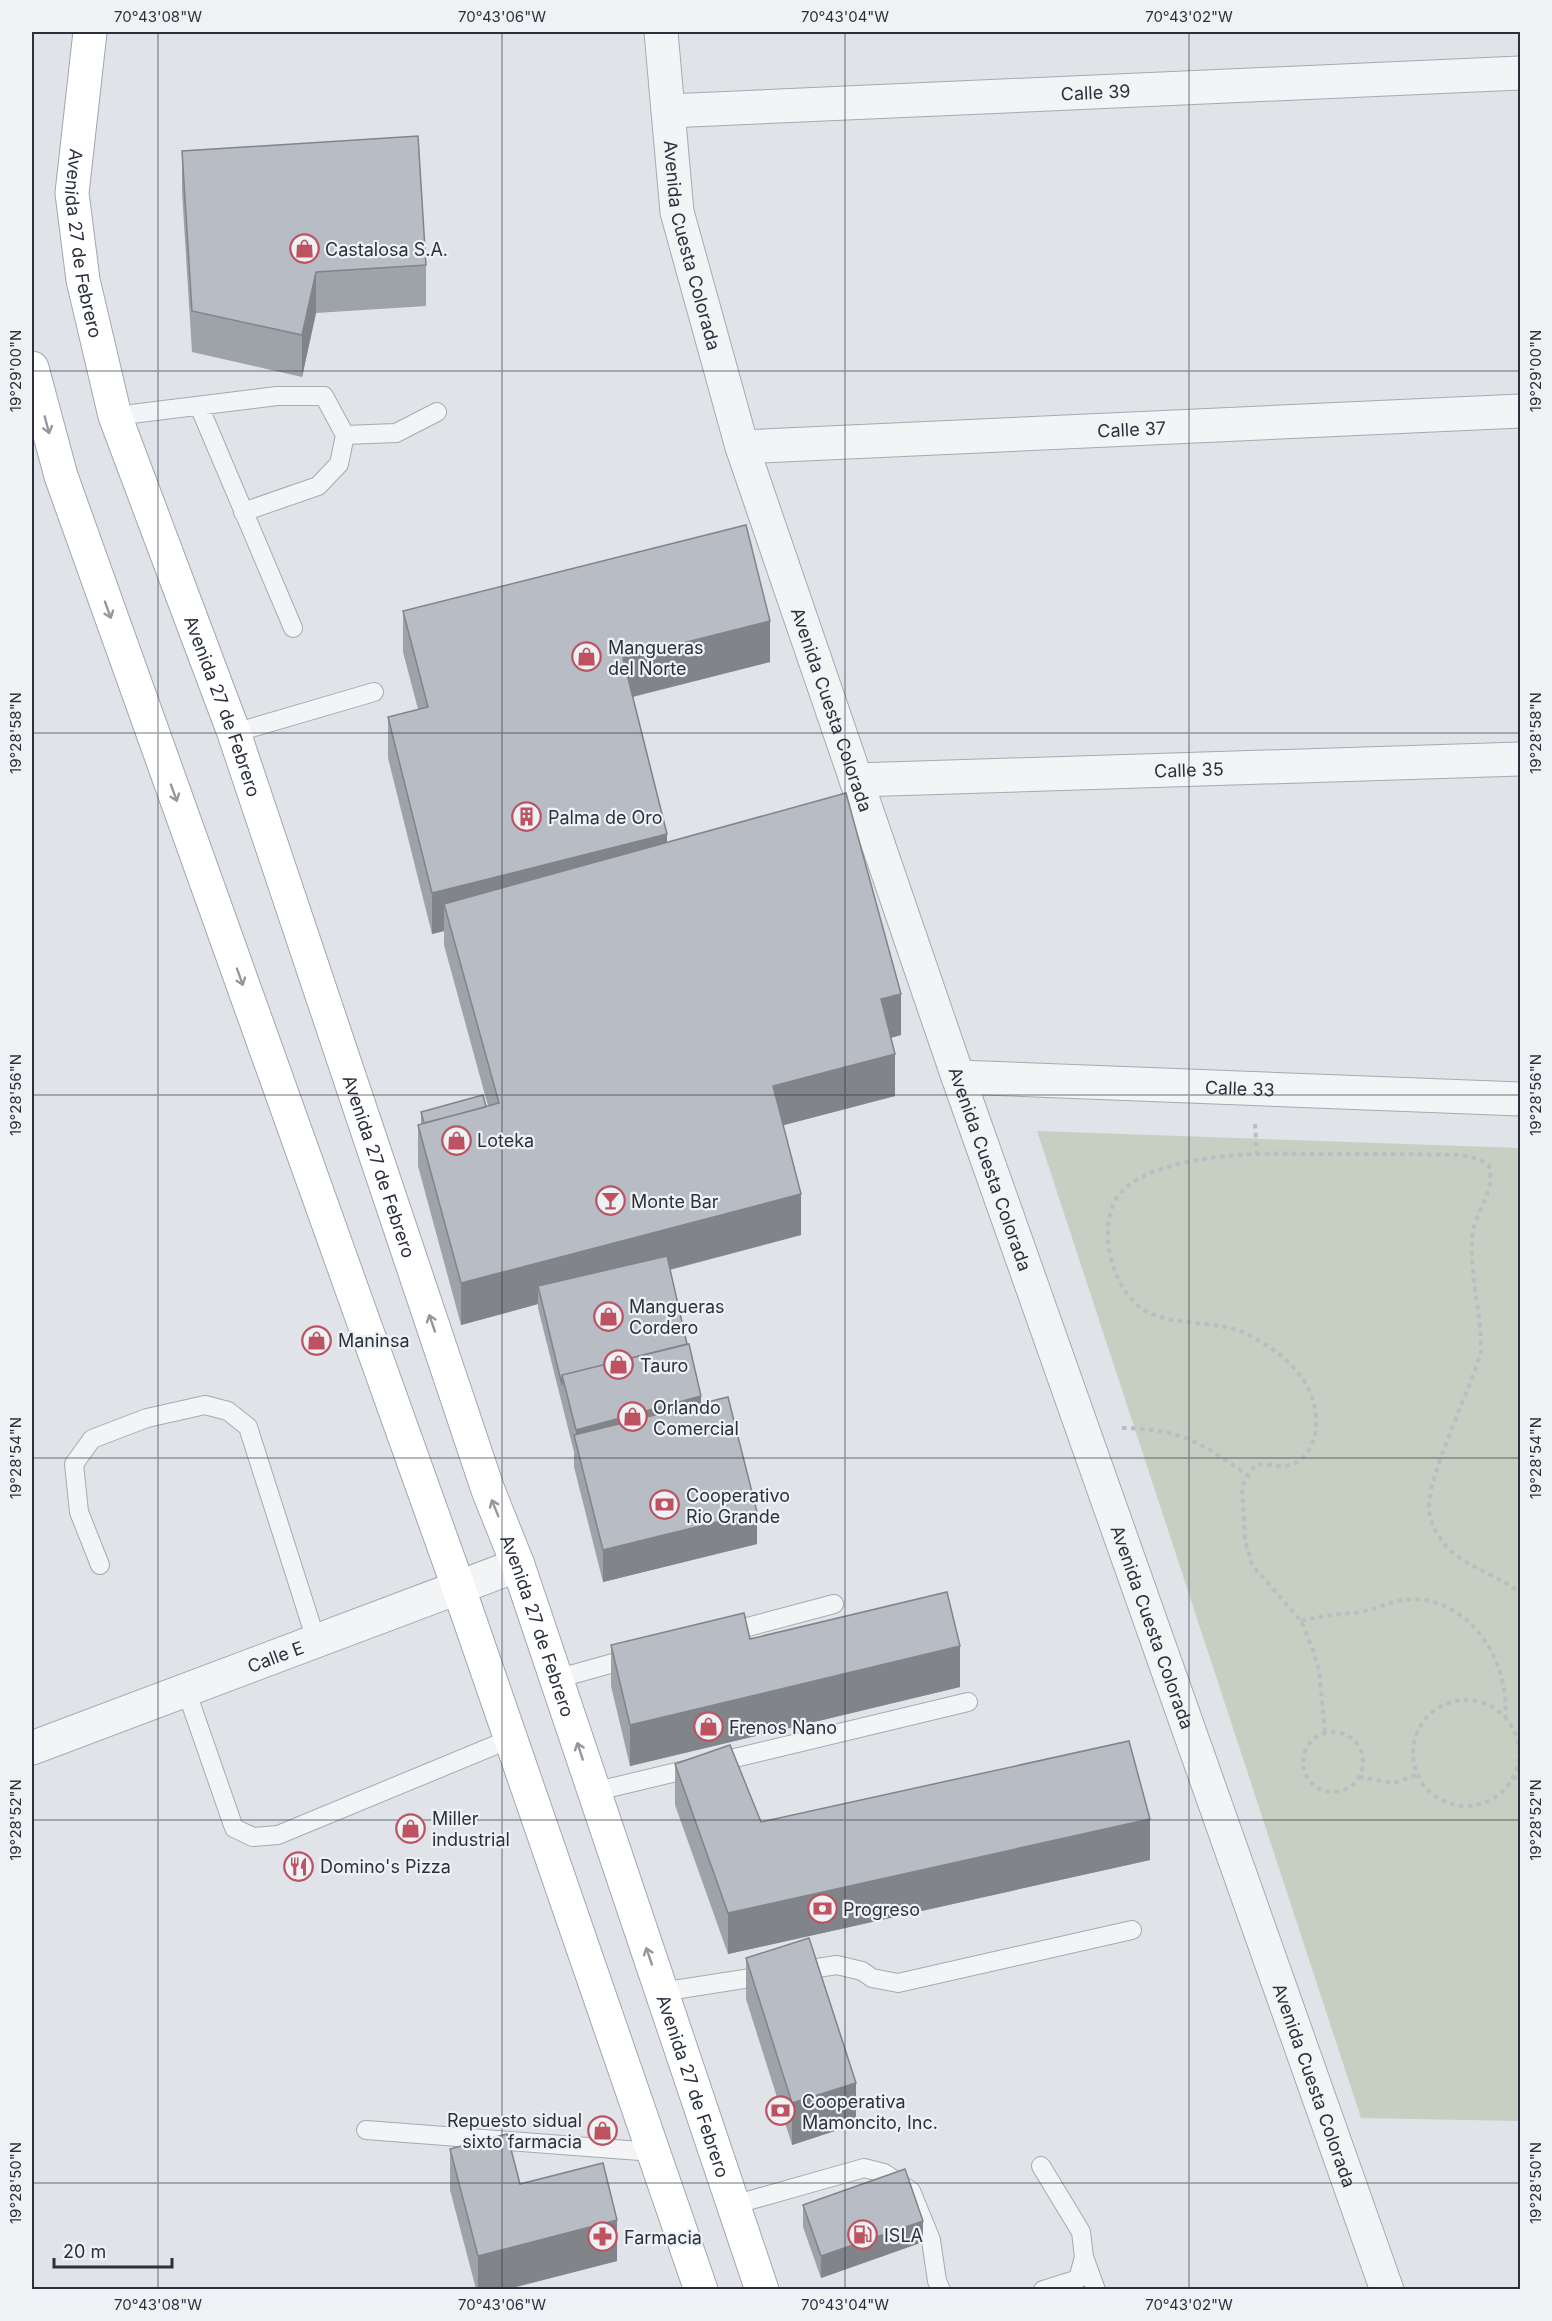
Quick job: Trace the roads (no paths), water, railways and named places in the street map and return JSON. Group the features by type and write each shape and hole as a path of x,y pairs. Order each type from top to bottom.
{"main road":[{"name":"Avenida 27 de Febrero","path":"90,32 72,193 83,280 115,416 234,733 488,1490 518,1565 762,2289"},
{"path":"32,368 61,476 458,1586 701,2289"}],"street":[{"name":"Avenida Cuesta Colorada","path":"661,32 677,212 742,447 958,1077 1387,2289"},
{"name":"Calle 39","path":"668,111 1521,73"},
{"name":"Calle 37","path":"742,447 1521,411"},
{"name":"Calle 35","path":"856,780 1521,759"},
{"name":"Calle 33","path":"958,1077 1521,1099"},
{"name":"Calle E","path":"32,1748 518,1565"}],"lane":[{"path":"115,416 277,396 324,396 345,435 339,464 318,486 243,512"},
{"path":"199,406 293,628"},
{"path":"345,435 396,433 437,412"},
{"path":"234,733 374,692"},
{"path":"100,1565 79,1512 74,1464 92,1439 147,1418 194,1408 206,1406 228,1411 248,1427 316,1640"},
{"path":"712,1637 834,1604"},
{"path":"556,1679 656,1652"},
{"path":"186,1690 234,1828 253,1837 278,1835 510,1739"},
{"path":"593,1792 968,1702"},
{"path":"661,1992 837,1965 862,1971 872,1978 898,1983 1132,1930"},
{"path":"366,2130 653,2152"},
{"path":"1041,2166 1081,2232 1084,2258 1096,2289"},
{"path":"733,2205 864,2168 884,2173 911,2191 931,2241 937,2281 941,2289"},
{"path":"1043,2289 1078,2279 1084,2258"}],"place":[{"name":"Castalosa S.A.","path":"304,249"},
{"name":"Mangueras del Norte","path":"587,657"},
{"name":"Palma de Oro","path":"527,817"},
{"name":"Loteka","path":"456,1140"},
{"name":"Monte Bar","path":"610,1201"},
{"name":"Mangueras Cordero","path":"608,1316"},
{"name":"Maninsa","path":"317,1340"},
{"name":"Tauro","path":"619,1365"},
{"name":"Orlando Comercial","path":"632,1417"},
{"name":"Cooperativo Rio Grande","path":"665,1505"},
{"name":"Frenos Nano","path":"708,1727"},
{"name":"Miller industrial","path":"411,1828"},
{"name":"Domino's Pizza","path":"299,1866"},
{"name":"Progreso","path":"822,1909"},
{"name":"Cooperativa Mamoncito, Inc.","path":"781,2111"},
{"name":"Repuesto sidual sixto farmacia","path":"603,2130"},
{"name":"ISLA","path":"863,2235"},
{"name":"Farmacia","path":"603,2237"}]}
